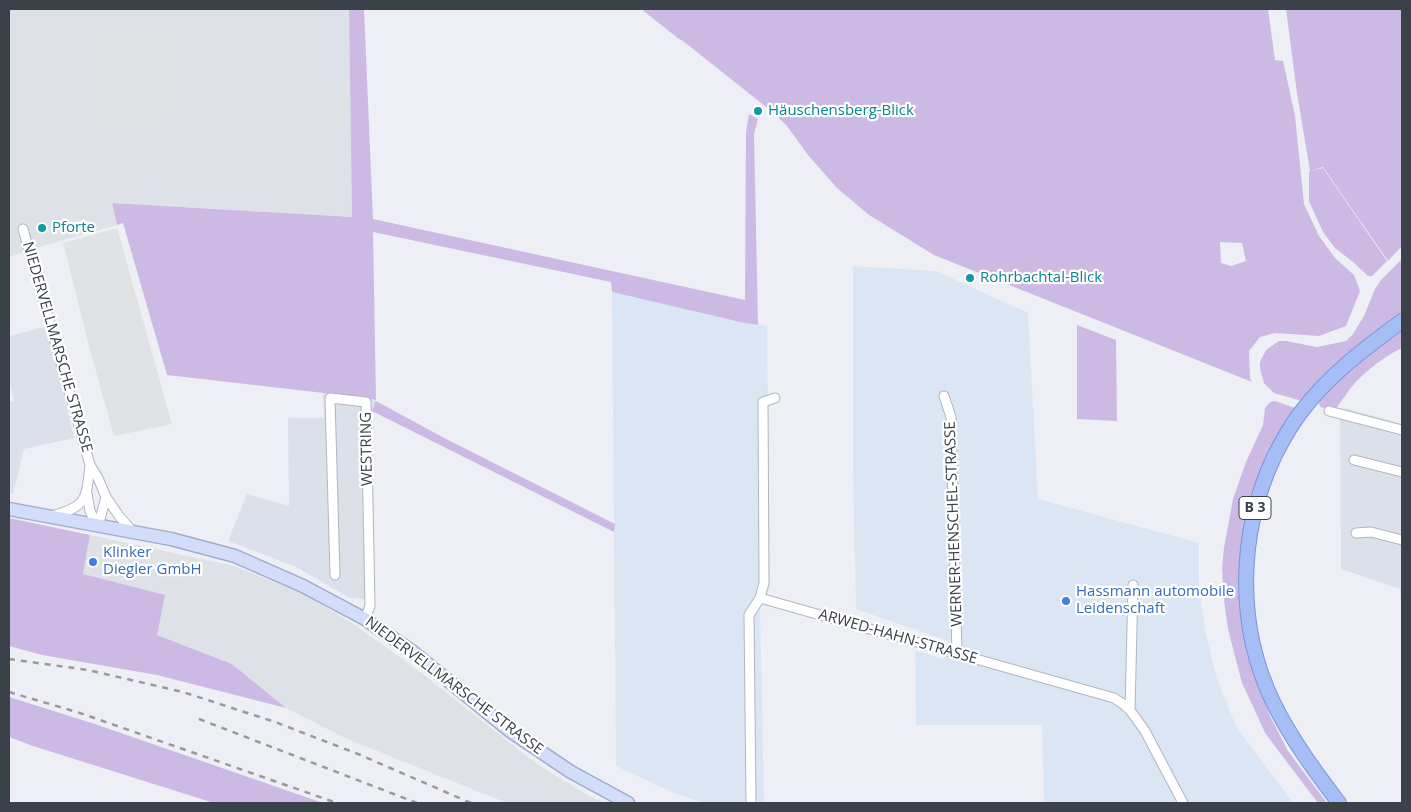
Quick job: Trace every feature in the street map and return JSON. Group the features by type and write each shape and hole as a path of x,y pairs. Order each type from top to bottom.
{"main road":[{"name":"B 3","path":"1340,803 1299,748 1272,701 1263,678 1253,646 1248,613 1245,576 1248,540 1255,507 1265,477 1283,439 1300,412 1332,377 1362,350 1402,321"},
{"name":"NIEDERVELLMARSCHE STRASSE","path":"9,508 171,539 235,556 303,586 366,619 413,652 510,730 571,772 628,803"}],"street":[{"name":"NIEDERVELLMARSCHE STRASSE","path":"23,229 90,465 106,497 119,516 134,532"},
{"name":"WERNER-HENSCHEL-STRASSE","path":"944,396 952,416 957,654"},
{"name":"WESTRING","path":"335,575 330,398 366,402 370,606 366,619"},
{"path":"751,803 749,615 760,598 764,583 763,402 775,398"},
{"path":"1329,411 1402,430"},
{"path":"1354,460 1402,472"},
{"name":"NIEDERVELLMARSCHE STRASSE","path":"90,465 87,494 90,510 96,524"},
{"name":"NIEDERVELLMARSCHE STRASSE","path":"51,516 78,507 87,494"},
{"path":"96,524 100,519 106,497"},
{"path":"1356,533 1371,532 1402,540"},
{"path":"1130,710 1133,585"},
{"name":"ARWED-HAHN-STRASSE","path":"760,598 1114,698 1130,710 1146,731 1183,803"}],"shaded area":[{"path":"9,9 349,9 352,217 112,203 117,225 9,257"},
{"path":"364,9 373,219 745,300 746,132 749,114 758,119 754,134 758,325 612,292 611,282 373,232 376,400 167,375 123,223 117,225 112,203 352,217 349,10"},
{"path":"641,9 1268,9 1275,60 1283,61 1295,116 1304,204 1319,236 1335,258 1354,275 1360,291 1346,326 1319,336 1275,333 1260,337 1249,351 1250,378 1252,382 934,255 869,215 837,188 775,114","holes":["1220,242 1242,243 1246,261 1231,266 1221,263"]},
{"path":"1286,9 1402,9 1402,246 1388,261 1323,167 1311,171 1323,168 1387,261 1372,276 1368,276 1335,248 1323,232 1309,201 1310,171"},
{"path":"163,32 167,113 102,116 98,35"},
{"path":"117,228 172,424 114,436 63,243"},
{"path":"1402,259 1402,315 1370,336 1340,360 1302,401 1274,393 1264,383 1260,362 1266,350 1279,341 1317,347 1346,341 1353,334 1364,316 1375,289 1381,280"},
{"path":"853,266 936,271 1028,313 1038,499 1199,543 1199,590 1206,634 1217,679 1236,726 1293,803 1044,803 1042,725 916,725 915,650 942,659 948,641 856,609 853,471"},
{"path":"612,292 740,322 767,326 770,586 760,604 764,803 704,803 672,792 616,766"},
{"path":"1077,325 1116,340 1117,421 1077,419"},
{"path":"48,326 74,438 24,449 13,494 9,493 9,401 14,401 9,379 9,336"},
{"path":"1402,331 1402,348 1383,359 1354,384 1334,410 1320,407 1319,403 1328,392 1348,373"},
{"path":"323,393 376,401 372,411 375,600 350,598 296,567 228,541 247,494 289,506 288,418 324,418"},
{"path":"376,400 448,440 615,524 614,532 372,411"},
{"path":"1275,401 1298,409 1287,420 1277,435 1260,473 1250,504 1243,535 1240,595 1242,620 1247,653 1270,716 1288,751 1327,803 1318,803 1265,733 1242,683 1228,629 1224,600 1222,568 1233,499 1246,462 1263,425 1265,408 1270,402"},
{"path":"1345,408 1402,424 1402,624 1400,589 1341,569 1340,420"},
{"path":"9,518 90,535 83,574 165,595 157,635 232,664 286,708 157,675 42,655 9,646"},
{"path":"90,535 234,566 304,594 355,625 411,665 537,764 589,796 605,803 507,803 345,738 286,708 232,664 157,635 83,574"},
{"path":"9,697 95,724 323,803 214,803 33,746 9,737"}],"railway":[{"path":"9,659 88,670 183,692 275,722 358,754 471,803"},
{"path":"9,692 80,713 337,803"},
{"path":"199,719 417,803"}],"place":[{"name":"Häuschensberg-Blick","path":"758,111"},
{"name":"Pforte","path":"42,228"},
{"name":"Rohrbachtal-Blick","path":"970,278"},
{"name":"Klinker Diegler GmbH","path":"93,562"},
{"name":"Hassmann automobile Leidenschaft","path":"1066,601"}]}
